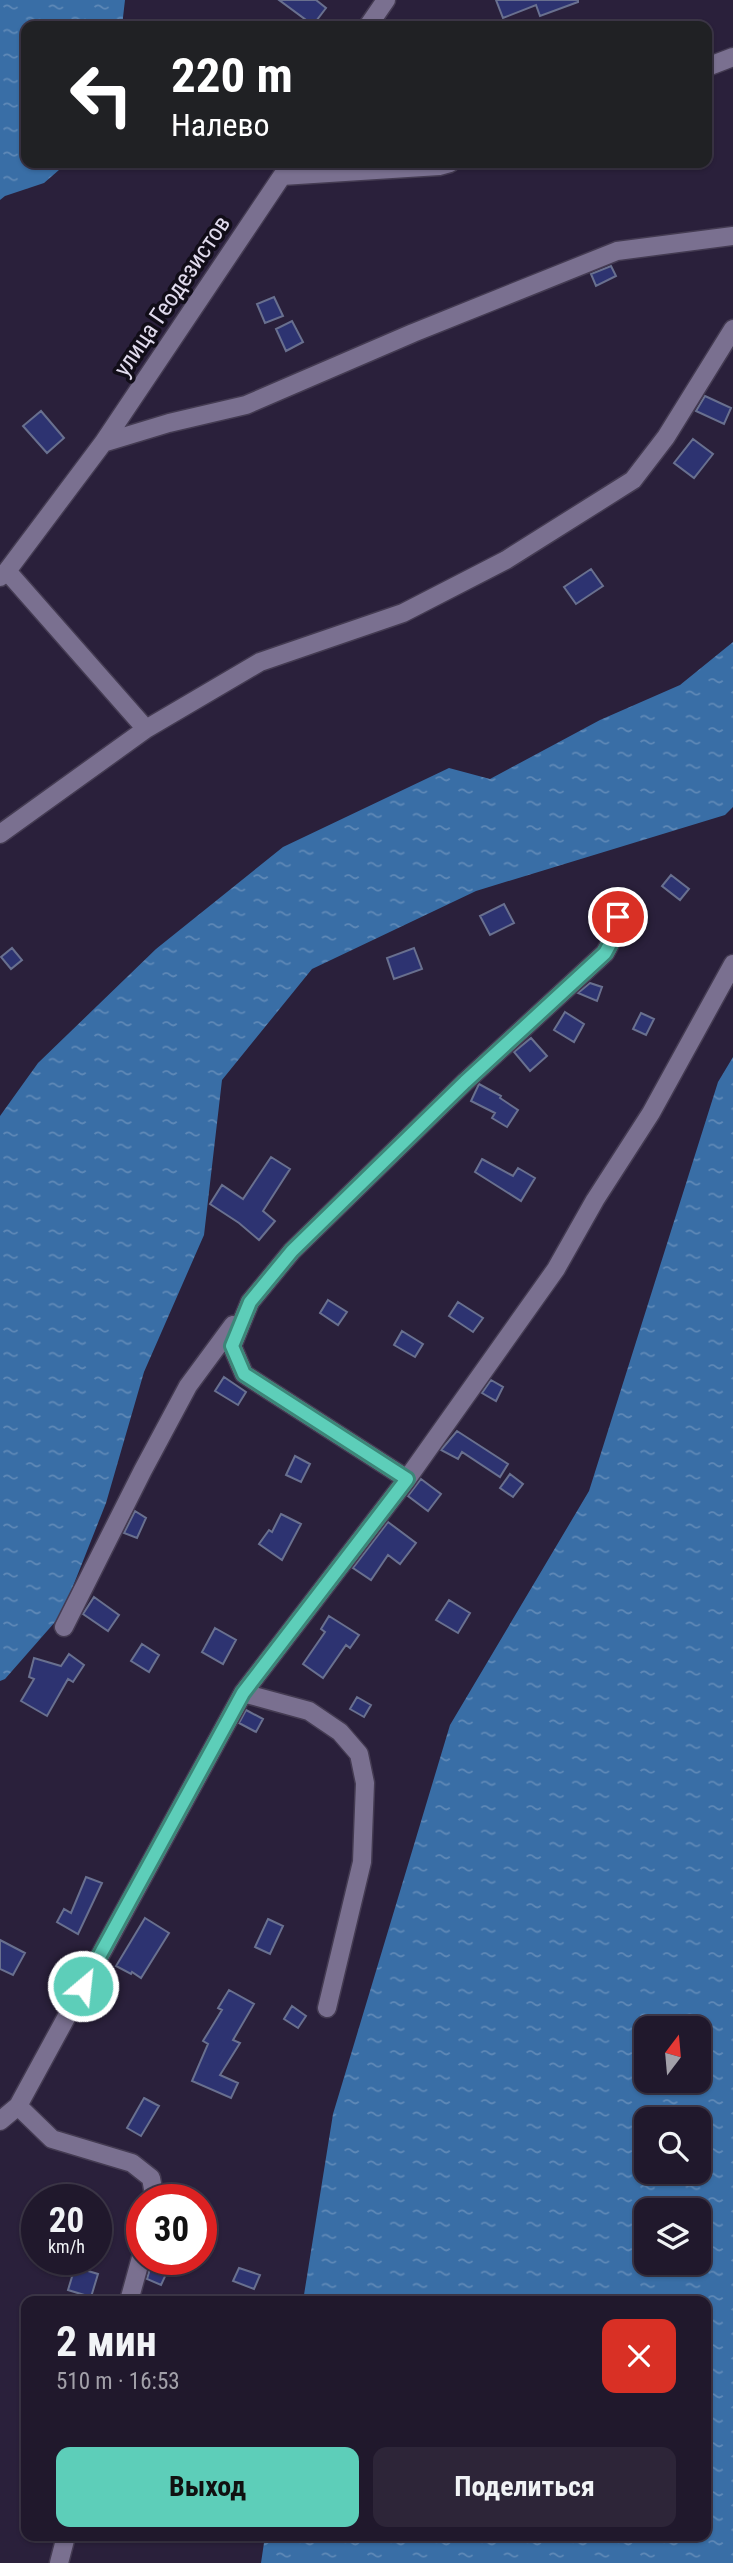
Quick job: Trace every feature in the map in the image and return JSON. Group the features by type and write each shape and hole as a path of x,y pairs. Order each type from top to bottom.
{"street":[{"path":"371,21 386,0"},
{"path":"712,65 733,57"},
{"name":"улица Геодезистов","path":"4,574 103,443 285,169 336,168"},
{"path":"103,443 169,423 246,405 413,333 617,251 733,236"},
{"path":"0,834 146,729 260,662 403,613 506,559 633,480 666,437 733,329"},
{"path":"4,574 146,729"},
{"path":"64,1627 188,1386 250,1302 292,1251 465,1082 605,953 617,931 618,917 610,902"},
{"path":"0,2121 18,2106 243,1693 407,1479 556,1269 595,1200 651,1113 733,964"},
{"path":"250,1302 232,1346 244,1374 407,1479"},
{"path":"243,1693 309,1711 340,1732 359,1754 365,1783 362,1862 327,2008"},
{"path":"18,2106 52,2139 132,2163 151,2178 152,2184"},
{"path":"130,2296 136,2275"},
{"path":"59,2563 65,2541"}],"water":[{"path":"0,0 125,0 123,21 21,21 21,168 61,168 44,183 0,200"},
{"path":"733,642 733,807 725,815 476,891 312,969 222,1080 204,1235 144,1372 106,1503 62,1614 5,1679 0,1681 0,1116 38,1063 156,949 283,847 449,768 490,779 600,720 680,685"},
{"path":"733,1057 733,2563 261,2563 264,2541 711,2541 711,2296 304,2296 333,2114 450,1725 589,1491 718,1082"}],"building":[{"path":"279,0 316,0 326,8 316,21 308,21"},
{"path":"496,0 578,2 540,16 536,5 503,18"},
{"path":"611,266 616,276 596,286 591,274"},
{"path":"274,297 283,316 265,323 257,304"},
{"path":"292,321 303,342 286,351 276,329"},
{"path":"705,396 731,408 724,424 696,411"},
{"path":"41,411 64,438 47,453 23,426"},
{"path":"693,439 713,454 694,478 674,463"},
{"path":"591,569 603,586 576,604 564,587"},
{"path":"671,875 689,889 680,900 662,886"},
{"path":"504,904 514,923 490,935 480,916"},
{"path":"12,948 22,960 11,969 1,957"},
{"path":"414,948 422,969 394,979 387,958"},
{"path":"590,983 602,987 597,1001 578,993"},
{"path":"565,1012 584,1024 574,1042 554,1030"},
{"path":"641,1013 654,1019 646,1035 633,1029"},
{"path":"531,1038 547,1056 530,1071 514,1052"},
{"path":"479,1084 501,1096 500,1098 518,1110 507,1127 492,1118 495,1113 471,1101"},
{"path":"271,1157 290,1169 263,1211 275,1221 259,1240 210,1204 222,1185 243,1199"},
{"path":"482,1159 513,1176 518,1168 535,1178 521,1201 475,1172"},
{"path":"328,1300 347,1312 338,1325 320,1313"},
{"path":"458,1302 483,1318 473,1332 449,1316"},
{"path":"402,1331 423,1344 415,1357 394,1345"},
{"path":"224,1377 246,1392 238,1405 215,1391"},
{"path":"491,1380 503,1387 496,1401 482,1393"},
{"path":"457,1431 508,1464 500,1477 462,1452 458,1459 441,1450"},
{"path":"295,1456 310,1464 301,1482 286,1475"},
{"path":"510,1474 523,1484 513,1497 500,1488"},
{"path":"421,1479 441,1494 428,1511 408,1496"},
{"path":"135,1511 146,1518 137,1538 124,1533"},
{"path":"281,1514 301,1524 282,1560 259,1544 269,1530 272,1532"},
{"path":"388,1522 416,1543 400,1564 388,1555 371,1580 353,1568"},
{"path":"94,1597 119,1615 108,1631 83,1614"},
{"path":"449,1600 470,1613 458,1633 436,1620"},
{"path":"329,1616 359,1635 350,1648 346,1645 323,1678 303,1664 325,1632 321,1629"},
{"path":"215,1628 236,1640 223,1664 202,1652"},
{"path":"142,1644 159,1655 149,1672 131,1661"},
{"path":"69,1654 84,1665 73,1682 68,1679 47,1716 21,1701 34,1679 29,1677 34,1658 61,1666"},
{"path":"357,1697 371,1705 364,1717 350,1709"},
{"path":"246,1710 263,1719 256,1732 239,1723"},
{"path":"86,1877 102,1883 78,1934 57,1922 64,1909 71,1913"},
{"path":"145,1918 169,1933 141,1978 116,1966"},
{"path":"268,1919 283,1926 270,1954 255,1947"},
{"path":"0,1940 25,1953 13,1975 0,1969"},
{"path":"229,1990 254,2004 233,2040 240,2043 220,2075 238,2083 231,2098 192,2081 208,2044 203,2041 222,2010 218,2008"},
{"path":"292,2006 306,2016 298,2028 284,2019"},
{"path":"144,2098 159,2106 141,2136 127,2128"},
{"path":"239,2268 260,2275 254,2289 233,2281"},
{"path":"73,2275 98,2275 91,2296 68,2290"},
{"path":"148,2275 166,2275 161,2285 147,2279"}],"route":[{"path":"83,1986 243,1693 407,1479 244,1374 232,1346 250,1302 292,1251 465,1082 605,953 617,931 618,917"}]}
